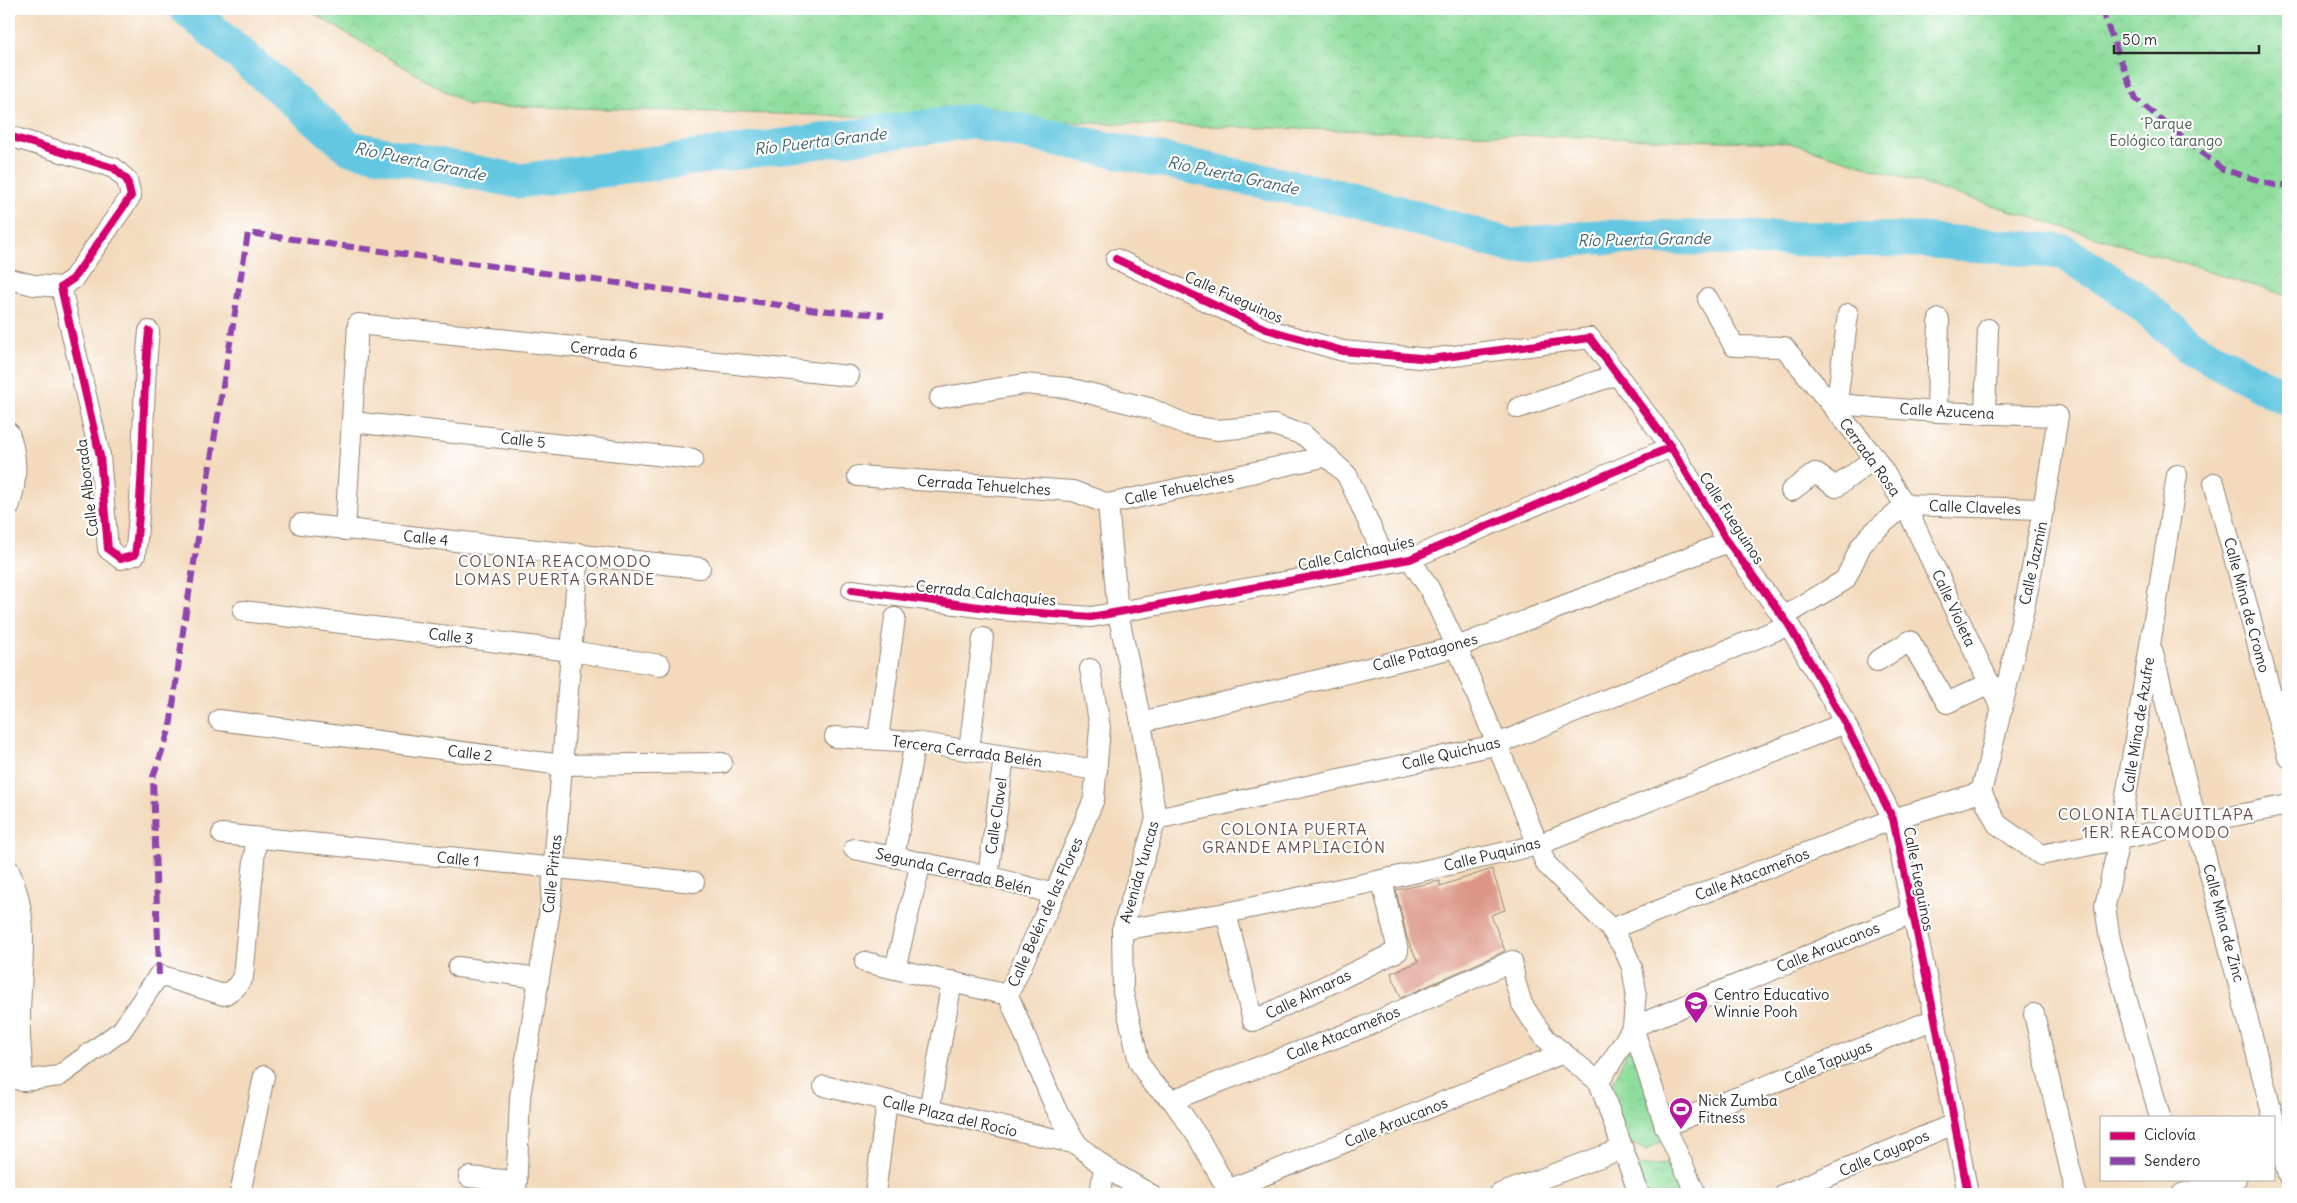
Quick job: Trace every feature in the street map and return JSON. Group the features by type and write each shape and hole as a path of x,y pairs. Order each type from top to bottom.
{"street":[{"path":"9,136 114,168 127,180 131,196 73,279 62,287 34,285 9,279"},
{"name":"Calle Fueguinos","path":"1116,259 1266,329 1343,351 1431,359 1590,338 1672,447 1728,542 1786,621 1845,723 1893,819 1935,1019 1968,1194"},
{"name":"Calle Alborada","path":"62,287 100,456 108,550 121,559 135,555 139,524 144,379 149,330"},
{"name":"Cerrada Rosa","path":"1708,299 1734,346 1784,347 1836,407 1875,458 1905,505"},
{"path":"1836,407 1848,314"},
{"path":"1938,412 1939,319"},
{"name":"Cerrada 6","path":"352,422 358,324 849,376"},
{"path":"1985,414 1988,328"},
{"path":"1518,408 1618,374"},
{"path":"940,398 1024,384 1068,388 1149,408 1187,425 1217,430 1274,426 1304,435 1347,475 1387,563"},
{"name":"Calle Azucena","path":"1836,407 2058,416"},
{"name":"Calle Jazmín","path":"1981,792 2002,710 2044,509 2058,416"},
{"path":"345,530 352,422"},
{"name":"Calle 5","path":"352,422 693,459"},
{"path":"9,433 16,464 15,489 9,507"},
{"name":"Calle Calchaquíes","path":"1118,613 1410,559 1672,447"},
{"name":"Calle Tehuelches","path":"1118,613 1108,504 1328,456"},
{"path":"1791,490 1815,473 1836,488 1875,458"},
{"name":"Calle Mina de Azufre","path":"2160,1116 2110,940 2105,906 2119,840 2177,475"},
{"name":"Cerrada Tehuelches","path":"858,476 1073,491 1108,504"},
{"name":"Calle Mina de Cromo","path":"2214,483 2288,757"},
{"name":"Calle Claveles","path":"1905,505 2044,509"},
{"name":"Calle Quichuas","path":"1156,819 1496,745 1786,621 1845,580 1861,546 1870,535 1905,505"},
{"name":"Calle Violeta","path":"1905,505 2002,710"},
{"name":"Calle 4","path":"301,524 579,553 700,568"},
{"name":"Calle Patagones","path":"1141,722 1457,647 1728,542"},
{"name":"Calle Piritas","path":"517,1187 520,1097 551,902 579,553"},
{"path":"1410,559 1429,588 1457,647 1546,864 1611,929 1623,947 1632,967 1636,991 1634,1027 1665,1126 1696,1194"},
{"name":"Cerrada Calchaquíes","path":"852,590 1091,618 1118,613"},
{"name":"Calle 3","path":"243,612 571,651 660,665"},
{"name":"Avenida Yuncas","path":"1118,613 1141,722 1156,819 1122,930 1123,992 1139,1062 1152,1082 1172,1100 1198,1137 1229,1192"},
{"path":"878,739 896,618"},
{"path":"969,750 983,638"},
{"path":"1877,661 1910,641 1947,703 1990,683"},
{"name":"Calle Mina de Zinc","path":"2151,643 2271,1116"},
{"name":"Calle Belén de las Flores","path":"1090,669 1100,727 1094,798 1054,894 1008,995 1055,1106 1077,1144 1104,1167 1150,1194"},
{"name":"Calle 2","path":"219,720 562,765 722,763"},
{"name":"Calle Puquinas","path":"1122,930 1226,913 1538,845 1845,723"},
{"name":"Tercera Cerrada Belén","path":"836,737 915,742 1097,770"},
{"path":"894,857 915,742"},
{"name":"Calle Clavel","path":"988,876 1004,757"},
{"path":"1981,792 1997,824 2041,855 2288,806"},
{"name":"Calle Atacameños","path":"1611,929 1893,819 1981,792"},
{"name":"Calle 1","path":"222,834 256,839 694,882"},
{"path":"9,870 17,889 25,945 16,1079 59,1076 122,1030 160,975 224,995 236,987 243,977 256,839"},
{"name":"Segunda Cerrada Belén","path":"854,849 988,876 1054,894"},
{"path":"895,969 921,862"},
{"name":"Calle Almaras","path":"1226,913 1253,1021 1398,950 1382,880"},
{"name":"Calle Araucanos","path":"1634,1027 1912,913"},
{"name":"Calle Atacameños","path":"1172,1100 1364,1026 1512,961 1515,981 1522,1004 1546,1039 1563,1053"},
{"path":"865,962 1008,995"},
{"path":"458,967 538,978"},
{"path":"929,1111 952,981"},
{"path":"2034,1014 2076,1194"},
{"name":"Calle Tapuyas","path":"1665,1126 1935,1019"},
{"path":"1599,1082 1634,1027"},
{"path":"1563,1053 1599,1082 1639,1194"},
{"name":"Calle Araucanos","path":"1229,1192 1563,1053"},
{"path":"240,1194 264,1076"},
{"name":"Calle Plaza del Rocío","path":"824,1086 1077,1144"},
{"path":"875,1194 887,1101"},
{"name":"Calle Cayapos","path":"1785,1194 1954,1124"},
{"name":"Calle Mina de Zinc","path":"2274,1129 2284,1169"},
{"path":"1500,1194 1622,1149"},
{"path":"1100,1194 1104,1167"},
{"path":"469,1177 517,1187"},
{"path":"2178,1180 2182,1194 2232,1180"}],"green space":[{"name":"´Parque Eológico tarango","path":"306,9 2288,9 2288,296 1790,143 468,105"},
{"path":"1633,1038 1665,1138 1647,1151 1628,1142 1609,1092"},
{"path":"1676,1163 1689,1194 1643,1194 1634,1167"}],"building":[{"path":"1492,869 1505,910 1491,915 1505,951 1401,998 1391,973 1418,962 1407,938 1396,890 1440,881 1440,886"}],"waterway":[{"name":"Río Puerta Grande","path":"187,9 350,148 519,181 973,121 1358,201 1512,246 1595,237 1921,240 2064,252 2131,295 2189,346 2288,399"}],"marked path":[{"path":"2101,9 2136,99 2222,169 2274,185 2288,185"},
{"path":"159,975 153,777 170,728 184,624 248,233 817,310 884,315"}],"cycle path":[{"path":"9,136 114,168 127,180 131,196 73,279 61,287 100,456 108,549 121,559 135,555 149,331"},
{"path":"1116,259 1266,329 1343,351 1431,359 1590,338 1671,447 1728,542 1789,625 1845,723 1893,819 1935,1019 1968,1194"},
{"path":"852,590 1001,610 1091,617 1410,559 1671,447"}],"place":[{"name":"Centro Educativo Winnie Pooh","path":"1696,1024"},
{"name":"Nick Zumba Fitness","path":"1681,1130"}],"district":[{"name":"COLONIA REACOMODO LOMAS PUERTA GRANDE","path":"555,570"},
{"name":"COLONIA TLACUITLAPA 1ER. REACOMODO","path":"2156,823"},
{"name":"COLONIA PUERTA GRANDE AMPLIACIÓN","path":"1294,838"}]}
